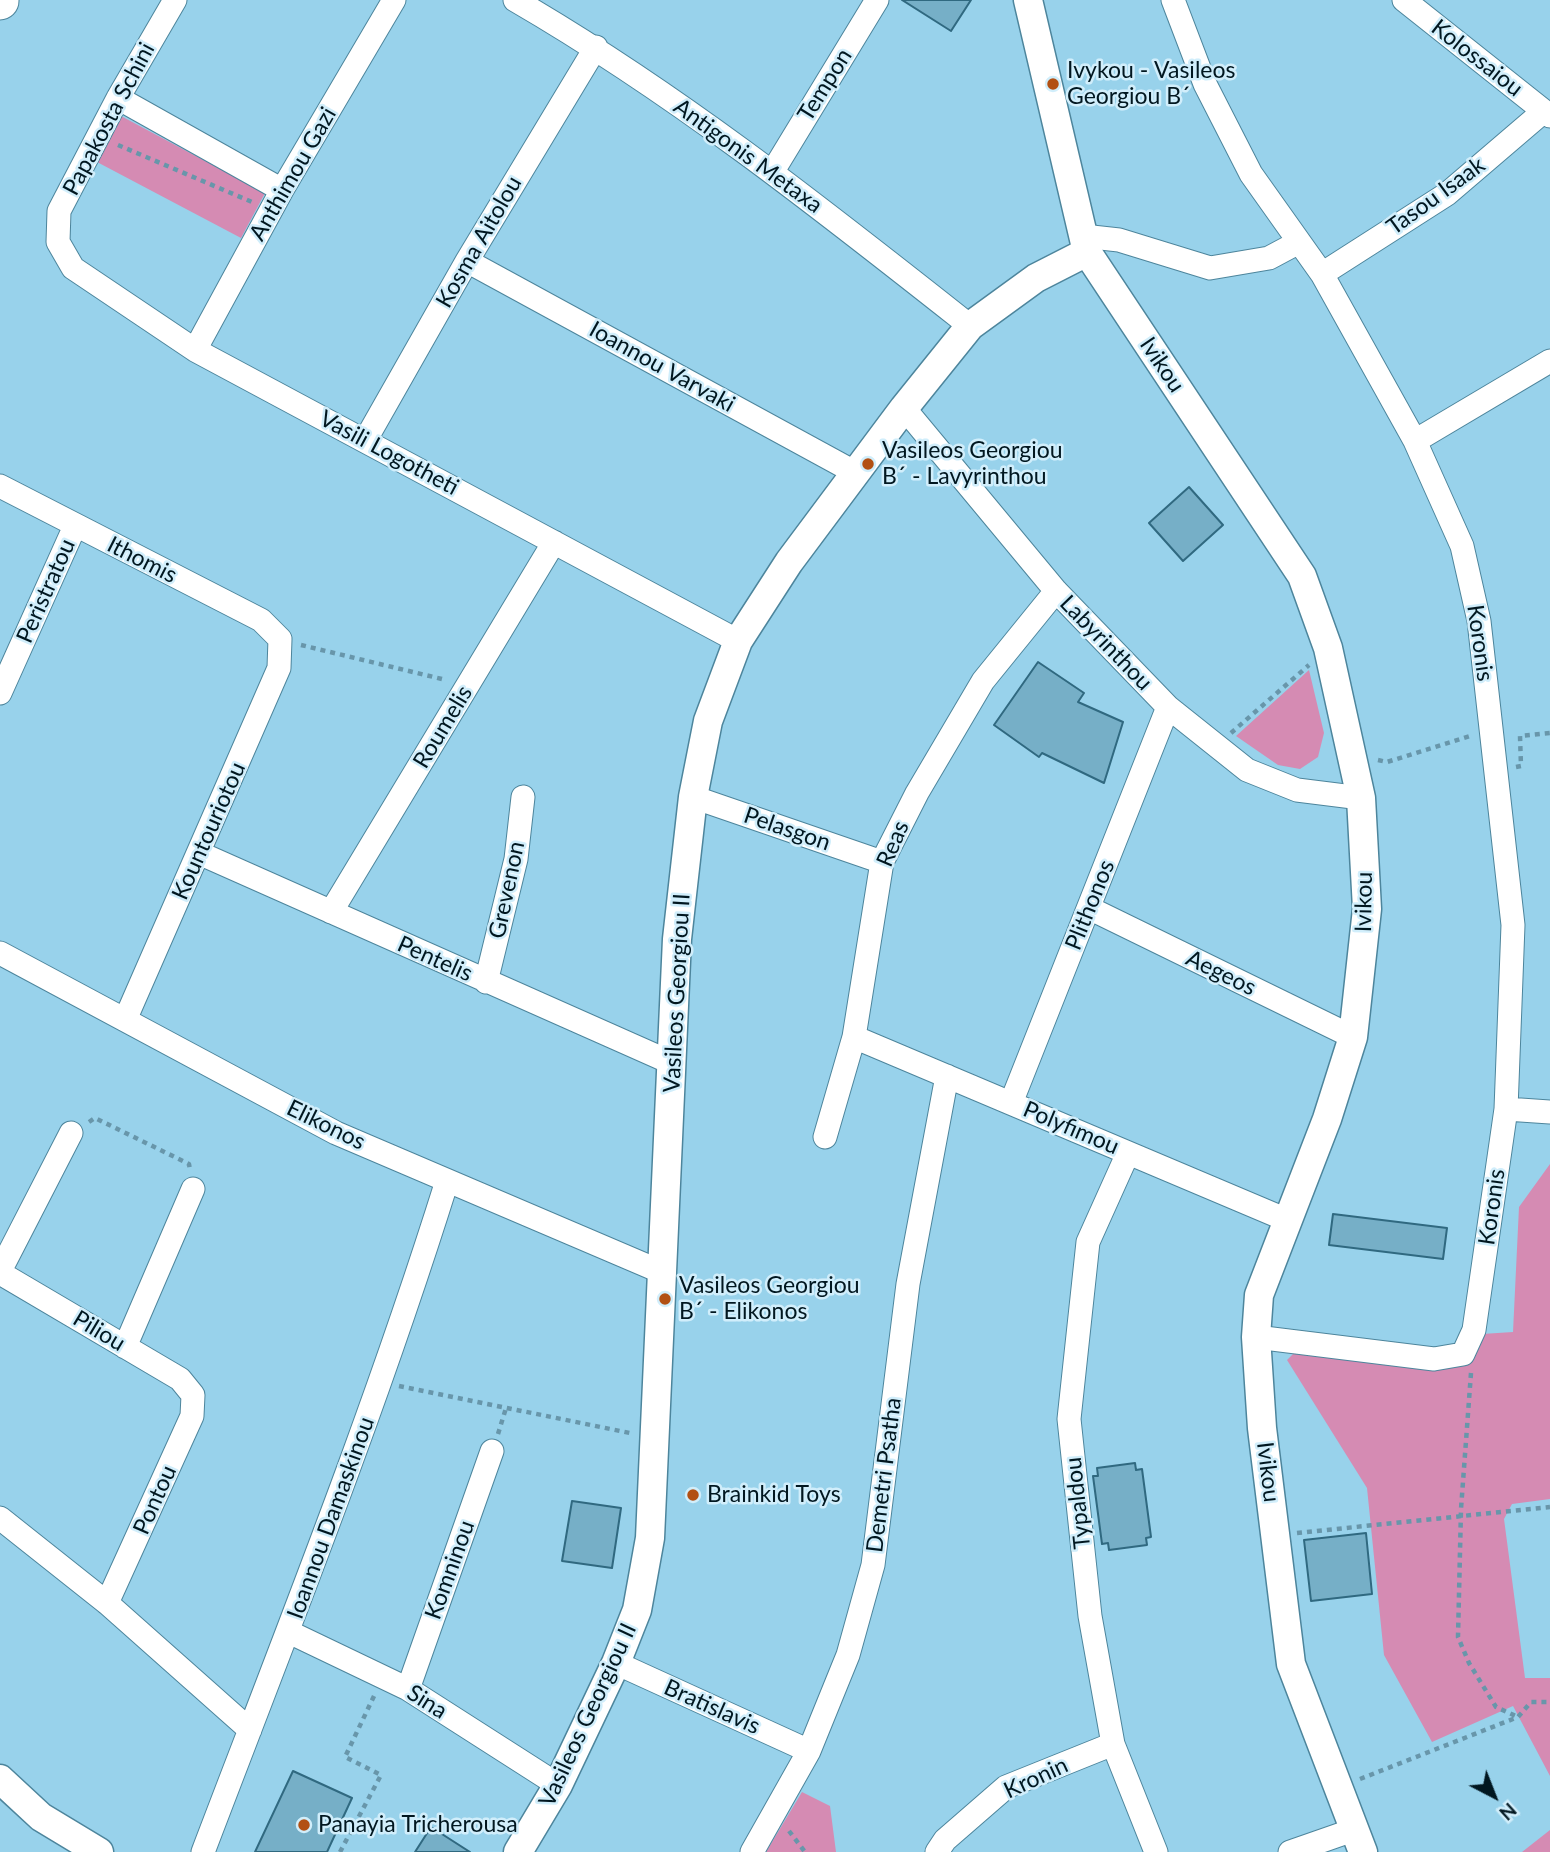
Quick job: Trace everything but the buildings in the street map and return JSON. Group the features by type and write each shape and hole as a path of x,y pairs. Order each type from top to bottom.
{"street":[{"name":"Papakosta Schini","path":"58,242 59,211 118,98 175,0"},
{"name":"Anthimou Gazi","path":"195,350 282,190 394,0"},
{"name":"Antigonis Metaxa","path":"515,0 596,47 773,171 970,326"},
{"name":"Ivikou","path":"1028,0 1085,244 1302,576 1328,648 1361,798 1367,909 1353,1037 1328,1119 1259,1294 1256,1338 1262,1428 1292,1664 1359,1841"},
{"name":"Koronis","path":"1172,0 1205,84 1251,174 1322,274 1415,441 1462,546 1479,621 1513,925 1506,1109 1474,1330 1462,1354"},
{"name":"Kolossaiou","path":"1404,0 1547,113"},
{"name":"Tempon","path":"773,171 872,2"},
{"name":"Kosma Aitolou","path":"366,439 467,261 596,47"},
{"path":"118,98 282,190"},
{"name":"Tasou Isaak","path":"1322,274 1447,194 1547,113"},
{"path":"1085,244 1119,240 1210,268 1269,258 1299,242"},
{"name":"Vasili Logotheti","path":"58,242 73,268 195,350 366,439 738,641"},
{"name":"Vasileos Georgiou II","path":"518,1852 558,1785 616,1663 637,1610 646,1562 664,1273 677,939 693,797 708,721 738,641 789,562 904,408 970,326 1085,244"},
{"name":"Ioannou Varvaki","path":"467,261 856,472"},
{"path":"1415,441 1550,361"},
{"name":"Labyrinthou","path":"904,408 1056,591 1168,707 1247,770 1297,790 1361,798"},
{"name":"Ithomis","path":"0,486 261,620 280,639"},
{"name":"Peristratou","path":"0,694 75,526"},
{"name":"Roumelis","path":"331,912 554,542"},
{"name":"Reas","path":"825,1137 854,1037 882,862 917,793 983,681 1056,591"},
{"name":"Kountouriotou","path":"125,1020 279,668 280,639"},
{"name":"Plithonos","path":"1011,1103 1168,707"},
{"name":"Grevenon","path":"486,982 516,859 523,797"},
{"name":"Pelasgon","path":"693,797 882,862"},
{"name":"Pentelis","path":"199,853 672,1063"},
{"name":"Aegeos","path":"1089,908 1353,1037"},
{"name":"Elikonos","path":"0,953 336,1133 664,1273"},
{"name":"Polyfimou","path":"854,1037 1287,1220"},
{"name":"Demetri Psatha","path":"752,1852 809,1751 848,1655 873,1565 908,1284 947,1076"},
{"path":"1506,1109 1550,1112"},
{"path":"0,1272 71,1133"},
{"name":"Typaldou","path":"1128,1153 1088,1242 1069,1419 1090,1616 1113,1744 1156,1852"},
{"name":"Ioannou Damaskinou","path":"204,1852 381,1382 447,1181"},
{"path":"125,1347 193,1189"},
{"name":"Piliou","path":"0,1272 180,1380 193,1395"},
{"path":"1256,1338 1434,1359 1462,1354"},
{"name":"Pontou","path":"107,1603 192,1416 193,1395"},
{"name":"Komninou","path":"408,1689 492,1451"},
{"path":"0,1518 107,1603 250,1730"},
{"name":"Sina","path":"289,1632 408,1689 558,1785"},
{"name":"Bratislavis","path":"616,1663 809,1751"},
{"name":"Kronin","path":"937,1852 945,1840 1006,1787 1113,1744"},
{"path":"0,1779 41,1817 99,1852"},
{"path":"1290,1852 1359,1841"}],"path":[{"path":"98,137 271,210"},
{"path":"280,639 468,686"},
{"path":"1217,746 1328,648"},
{"path":"1353,756 1387,762 1491,730"},
{"path":"1495,768 1521,766 1520,736 1550,733"},
{"path":"71,1133 95,1118 188,1164 193,1189"},
{"path":"1462,1354 1471,1363 1458,1637 1469,1663 1496,1707 1518,1717"},
{"path":"381,1382 655,1438"},
{"path":"1275,1535 1550,1507"},
{"path":"340,1852 381,1775 345,1757 383,1677"},
{"path":"1355,1781 1518,1717 1531,1702 1550,1702"},
{"path":"784,1826 805,1852"}],"shaded area":[{"path":"121,116 265,193 241,238 97,162"},
{"path":"1309,670 1324,733 1318,757 1300,769 1278,765 1236,736"},
{"path":"1550,1164 1550,1499 1512,1504 1504,1519 1525,1678 1550,1678 1550,1776 1513,1706 1432,1742 1384,1655 1367,1488 1287,1360 1298,1349 1437,1371 1482,1334 1513,1332 1519,1207"},
{"path":"802,1792 830,1806 836,1852 766,1852"},
{"path":"1550,1830 1550,1852 1522,1852"}],"place":[{"name":"Ivykou - Vasileos Georgiou B´","path":"1053,84"},
{"name":"Vasileos Georgiou B´ - Lavyrinthou","path":"868,464"},
{"name":"Vasileos Georgiou B´ - Elikonos","path":"665,1299"},
{"name":"Brainkid Toys","path":"693,1495"},
{"name":"Panayia Tricherousa","path":"304,1825"}]}
